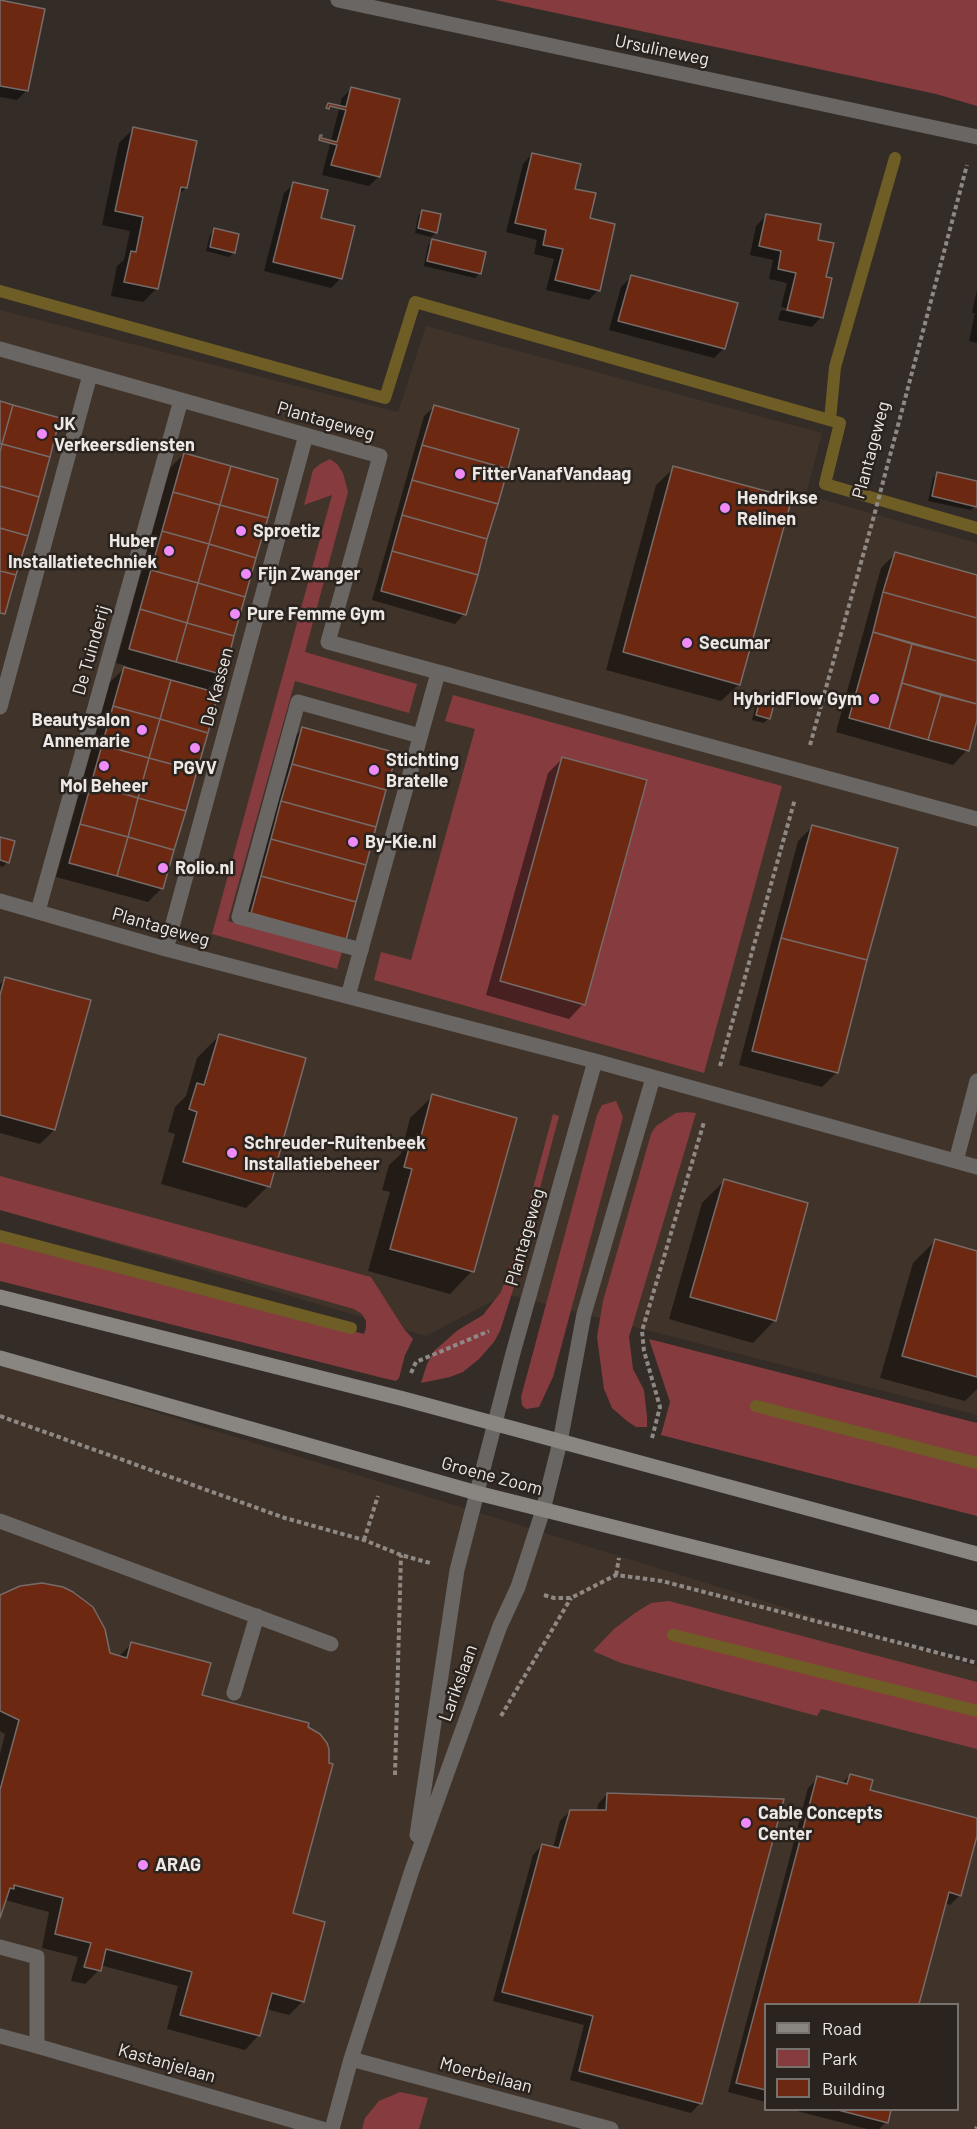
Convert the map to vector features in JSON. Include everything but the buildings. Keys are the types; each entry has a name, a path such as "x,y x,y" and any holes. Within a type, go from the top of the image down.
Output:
{"main road":[{"path":"0,1297 404,1399 977,1554"},
{"name":"Groene Zoom","path":"0,1358 477,1493 977,1618"}],"street":[{"name":"Ursulineweg","path":"338,0 976,137"},
{"name":"Plantageweg","path":"0,349 380,456 328,642 977,819"},
{"path":"0,706 90,375"},
{"name":"De Tuinderij","path":"38,911 181,400"},
{"name":"De Kassen","path":"166,949 306,435"},
{"path":"348,996 438,673"},
{"path":"361,950 239,917 248,883 298,702 420,736"},
{"name":"Plantageweg","path":"0,901 166,949 595,1061 977,1167"},
{"name":"Plantageweg","path":"477,1493 523,1316 595,1061"},
{"path":"560,1442 584,1314 653,1078"},
{"path":"956,1161 977,1081"},
{"name":"Larikslaan","path":"332,2129 351,2059 412,1870 500,1626 518,1587 543,1510 560,1442"},
{"name":"Larikslaan","path":"412,1870 458,1570 477,1493"},
{"path":"0,1521 331,1644"},
{"path":"234,1693 257,1616"},
{"path":"0,1947 37,1957 37,2046"},
{"name":"Kastanjelaan","path":"0,2036 322,2129"},
{"name":"Moerbeilaan","path":"351,2059 612,2129"}],"path":[{"name":"Plantageweg","path":"712,1093 874,516 976,137"},
{"path":"645,1465 660,1407 644,1351 642,1331 712,1093"},
{"path":"616,1575 626,1531"},
{"path":"396,1780 394,1768 400,1555"}],"shaded area":[{"path":"0,310 398,412 426,326 822,433 806,495 977,543 977,1415 506,1294 426,1336 0,1210"},
{"path":"0,1364 977,1667 977,2129 0,2129"}],"green space":[{"path":"495,0 977,0 977,106 936,94"},
{"path":"330,459 343,473 348,492 305,652 417,684 409,713 295,681 228,921 342,952 337,969 212,934 332,495 304,505 313,470"},
{"path":"453,695 782,786 704,1073 374,980 381,952 411,960 475,729 445,721"},
{"path":"616,1101 623,1117 553,1377 539,1407 526,1409 522,1405 521,1397 597,1115 602,1105"},
{"path":"676,1113 696,1113 629,1337 633,1369 644,1390 647,1417 647,1427 636,1427 612,1408 604,1389 597,1337 603,1301 651,1134 656,1126"},
{"path":"553,1114 559,1116 500,1331 494,1342 479,1359 463,1372 421,1383 434,1351 458,1330 483,1315 501,1292 517,1248"},
{"path":"0,1176 371,1277 404,1329 413,1339 405,1355 399,1378 396,1381 383,1378 0,1281 0,1237 364,1334 366,1328 366,1321 362,1314 354,1309 0,1210"},
{"path":"649,1339 977,1423 977,1516 661,1435 670,1402"},
{"path":"669,1601 977,1682 977,1749 821,1709 817,1716 621,1663 593,1651 614,1629 635,1613 651,1603"},
{"path":"400,2092 428,2098 419,2129 362,2129 365,2118 379,2101"}],"waterway":[{"path":"830,420 835,367 895,158"},
{"path":"0,291 385,398 415,302 840,423 825,484 977,528"},
{"path":"0,1236 351,1328"},
{"path":"756,1406 977,1463"},
{"path":"673,1635 977,1711"}],"place":[{"name":"JK Verkeersdiensten","path":"42,434"},
{"name":"FitterVanafVandaag","path":"460,474"},
{"name":"Hendrikse Relinen","path":"725,508"},
{"name":"Sproetiz","path":"241,531"},
{"name":"Huber Installatietechniek","path":"169,551"},
{"name":"Fijn Zwanger","path":"246,574"},
{"name":"Pure Femme Gym","path":"235,614"},
{"name":"Secumar","path":"687,643"},
{"name":"HybridFlow Gym","path":"874,699"},
{"name":"Beautysalon Annemarie","path":"142,730"},
{"name":"PGVV","path":"195,748"},
{"name":"Mol Beheer","path":"104,766"},
{"name":"Stichting Bratelle","path":"374,770"},
{"name":"By-Kie.nl","path":"353,842"},
{"name":"Rolio.nl","path":"163,868"},
{"name":"Schreuder-Ruitenbeek Installatiebeheer","path":"232,1153"},
{"name":"Cable Concepts Center","path":"746,1823"},
{"name":"ARAG","path":"143,1865"}]}
